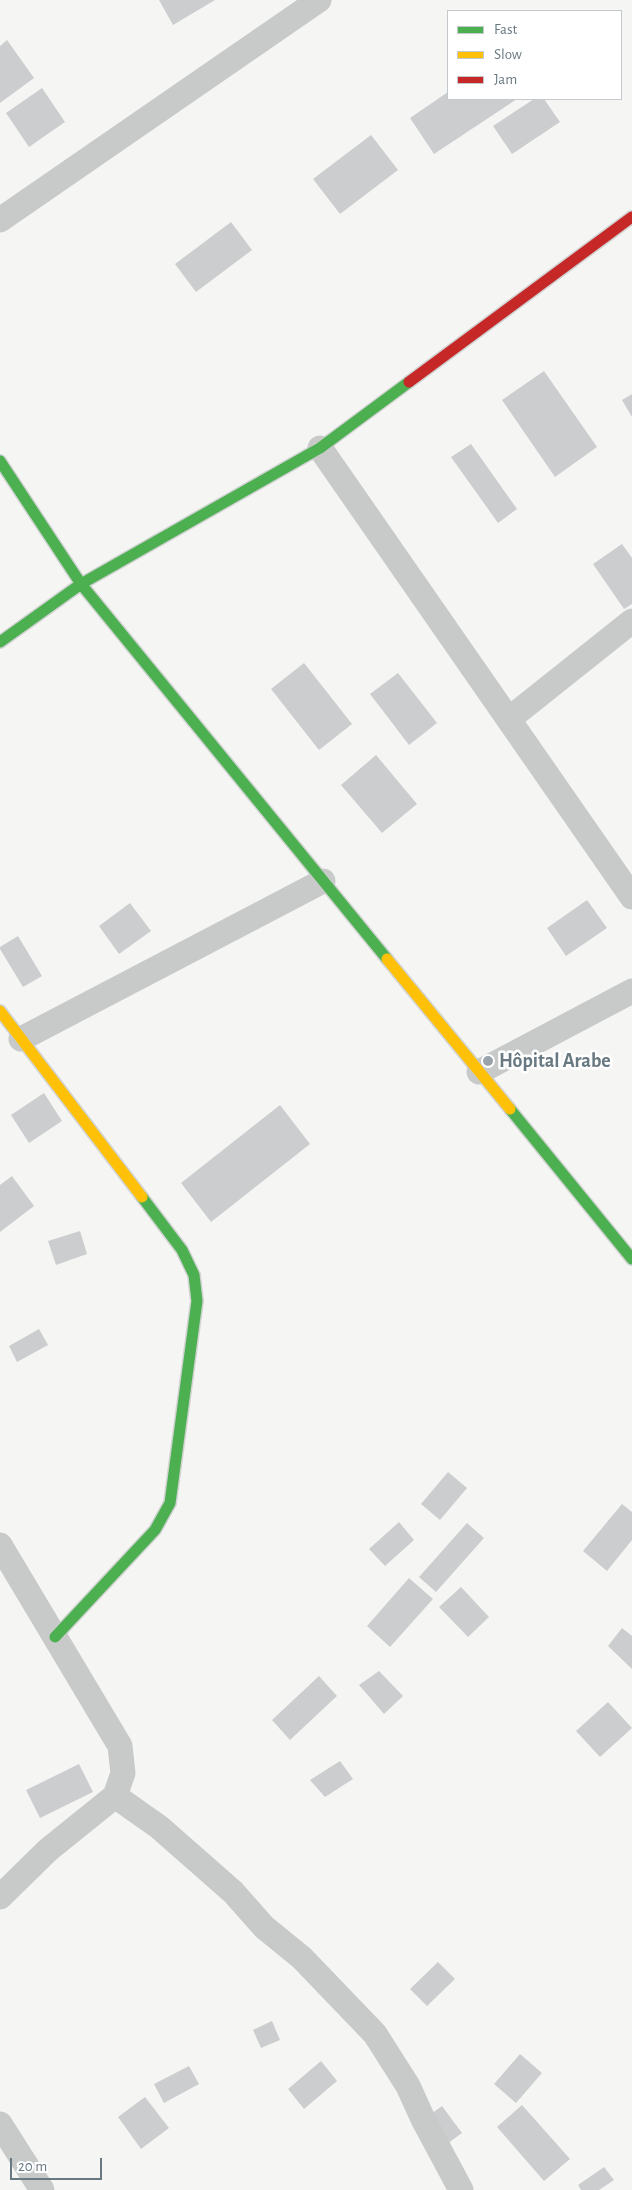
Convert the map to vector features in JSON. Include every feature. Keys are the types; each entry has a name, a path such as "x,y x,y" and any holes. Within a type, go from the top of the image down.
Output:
{"street":[{"path":"0,220 319,0"},
{"path":"0,642 81,584 320,448 632,217"},
{"path":"320,448 632,897"},
{"path":"0,461 81,584 632,1259"},
{"path":"508,719 632,621"},
{"path":"21,1039 323,881"},
{"path":"479,1072 632,991"},
{"path":"0,1011 182,1250 194,1275 197,1301 170,1503 155,1530 55,1637"},
{"path":"0,1545 120,1746 123,1773 115,1796 48,1850 0,1897"},
{"path":"115,1796 159,1827 233,1892 264,1927 302,1958 375,2034 408,2086 461,2190"},
{"path":"0,2124 42,2190"}],"building":[{"path":"159,0 215,0 173,25"},
{"path":"7,40 34,78 0,103 0,46"},
{"path":"42,88 65,122 29,147 6,113"},
{"path":"447,93 447,100 515,100 434,154 410,118"},
{"path":"532,100 545,100 560,122 512,154 493,126"},
{"path":"371,135 398,170 340,214 313,179"},
{"path":"231,222 252,250 196,292 175,264"},
{"path":"544,371 597,447 555,477 502,400"},
{"path":"632,394 632,417 622,400"},
{"path":"471,444 517,509 498,523 451,457"},
{"path":"622,544 632,558 632,604 624,609 593,564"},
{"path":"304,663 352,724 319,750 271,689"},
{"path":"398,673 437,723 409,745 370,694"},
{"path":"376,755 417,804 382,833 341,785"},
{"path":"587,900 607,928 566,956 547,928"},
{"path":"130,903 151,931 119,954 99,926"},
{"path":"18,936 42,976 23,987 0,949 0,947"},
{"path":"44,1093 62,1121 29,1143 11,1115"},
{"path":"280,1105 310,1144 211,1222 181,1183"},
{"path":"12,1176 34,1206 0,1232 0,1185"},
{"path":"80,1231 87,1254 56,1265 48,1241"},
{"path":"39,1329 48,1345 17,1362 9,1346"},
{"path":"448,1472 467,1488 440,1520 421,1504"},
{"path":"622,1504 632,1512 632,1540 607,1571 583,1551"},
{"path":"399,1522 414,1540 385,1566 369,1549"},
{"path":"467,1523 484,1538 436,1592 419,1577"},
{"path":"409,1578 433,1599 390,1647 367,1626"},
{"path":"461,1587 489,1617 468,1637 439,1607"},
{"path":"622,1628 632,1636 632,1669 608,1646"},
{"path":"379,1671 403,1696 384,1714 359,1685"},
{"path":"319,1676 337,1696 290,1740 272,1720"},
{"path":"608,1702 632,1728 600,1757 576,1731"},
{"path":"340,1761 353,1779 325,1797 310,1780"},
{"path":"79,1764 93,1792 40,1818 26,1790"},
{"path":"438,1962 455,1979 427,2006 410,1989"},
{"path":"272,2021 280,2040 261,2048 253,2030"},
{"path":"520,2054 542,2073 516,2103 494,2084"},
{"path":"321,2061 337,2081 304,2109 288,2089"},
{"path":"189,2066 199,2084 164,2103 154,2084"},
{"path":"145,2097 169,2128 141,2149 118,2117"},
{"path":"522,2105 570,2159 544,2181 497,2127"},
{"path":"442,2106 462,2133 447,2144 427,2117"},
{"path":"604,2167 614,2180 599,2190 581,2190 578,2185"}],"traffic: fast":[{"path":"0,642 81,584 320,448 409,382"},
{"path":"0,461 81,584 387,959"},
{"path":"510,1109 632,1259"},
{"path":"55,1637 155,1530 170,1503 197,1301 194,1275 182,1250 142,1197"}],"traffic: slow":[{"path":"387,959 510,1109"},
{"path":"0,1011 142,1197"}],"traffic: jam":[{"path":"409,382 632,217"}],"place":[{"name":"Hôpital Arabe","path":"488,1061"}]}
